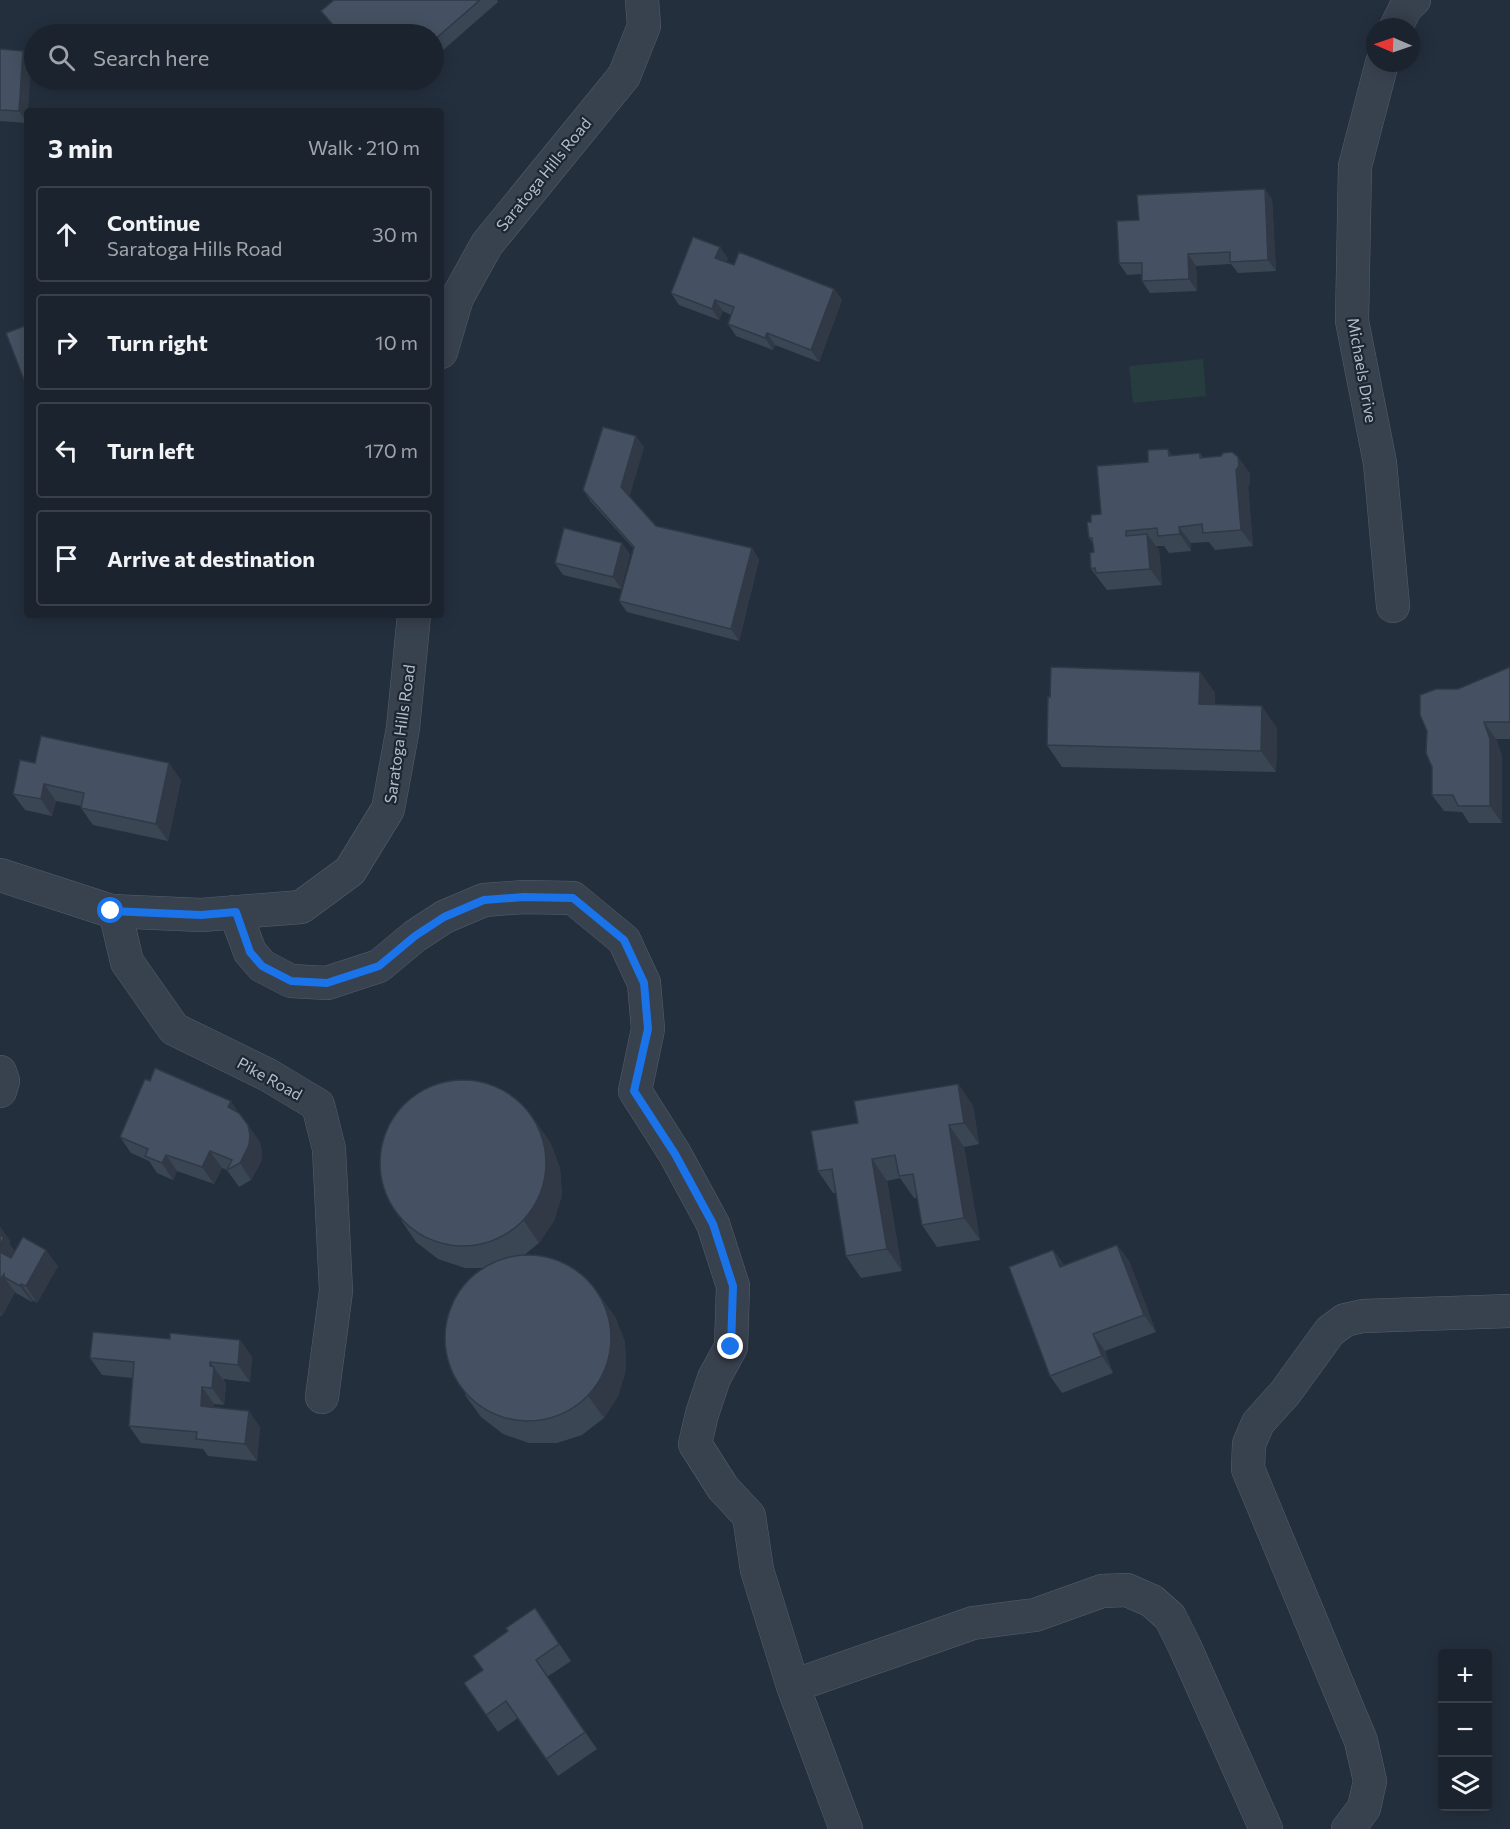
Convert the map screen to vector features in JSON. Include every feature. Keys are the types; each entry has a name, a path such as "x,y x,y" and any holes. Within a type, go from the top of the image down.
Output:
{"street":[{"name":"Saratoga Hills Road","path":"444,342 457,298 487,244 624,76 644,26 642,0"},
{"path":"1400,18 1406,7 1414,0"},
{"name":"Michaels Drive","path":"1380,72 1355,166 1352,321 1380,463 1393,606"},
{"name":"Saratoga Hills Road","path":"0,875 115,911 201,915 301,907 350,871 388,809 403,728 414,618"},
{"path":"236,912 250,952 262,966 291,981 327,983 379,966 415,936 444,917 484,900 524,897 573,898 624,940 644,983 648,1029 634,1091 675,1154 713,1224 733,1286 731,1347 714,1378 702,1413 695,1444 723,1488 749,1516 757,1570 793,1686 846,1829"},
{"name":"Pike Road","path":"115,911 127,962 174,1029 268,1075 318,1105 329,1149 336,1291 322,1397"},
{"path":"0,1071 3,1081 0,1091"},
{"path":"1348,1829 1364,1808 1370,1781 1361,1741 1255,1489 1248,1469 1249,1444 1258,1423 1285,1394 1311,1354 1330,1331 1345,1320 1363,1316 1510,1311"},
{"path":"793,1686 973,1623 1035,1615 1102,1591 1127,1590 1152,1602 1170,1617 1266,1829"}],"green space":[{"path":"1203,359 1206,396 1133,403 1129,366"}],"building":[{"path":"334,0 480,0 444,31 444,24 332,24 321,11"},
{"path":"0,49 23,51 19,111 0,110"},
{"path":"1265,189 1268,260 1230,262 1230,252 1188,254 1189,279 1142,281 1142,263 1119,263 1117,221 1139,220 1137,195"},
{"path":"693,237 720,247 715,258 734,265 739,252 834,289 811,350 767,333 765,338 728,324 734,307 715,300 712,309 671,293"},
{"path":"24,326 24,380 6,333"},
{"path":"603,427 636,436 621,487 656,526 752,548 731,629 619,601 634,547 583,490"},
{"path":"1168,449 1169,456 1200,453 1200,458 1221,456 1223,453 1232,452 1238,457 1239,466 1236,470 1241,530 1203,533 1202,524 1179,527 1180,534 1158,536 1157,528 1126,531 1126,536 1147,534 1150,569 1096,573 1095,568 1091,569 1090,553 1094,552 1087,522 1091,522 1091,515 1101,514 1097,466 1148,462 1148,450"},
{"path":"564,528 622,543 613,577 555,563"},
{"path":"1051,667 1200,672 1199,704 1262,706 1261,751 1047,745"},
{"path":"1510,667 1510,722 1484,722 1490,739 1490,806 1458,806 1453,795 1432,795 1432,767 1426,753 1427,731 1420,715 1420,695 1436,689 1458,689"},
{"path":"41,736 169,763 156,824 81,808 84,793 44,784 41,799 13,794 20,760 35,763"},
{"path":"155,1068 231,1101 228,1107 239,1113 248,1125 250,1135 249,1145 240,1163 227,1170 232,1160 210,1151 202,1167 166,1155 162,1163 145,1156 148,1149 120,1137 145,1079 150,1081"},
{"path":"463,1080 495,1086 522,1104 540,1131 546,1163 540,1195 522,1222 495,1240 463,1246 431,1240 404,1222 386,1195 380,1163 386,1131 404,1104 431,1086"},
{"path":"958,1084 964,1123 949,1125 964,1218 922,1225 913,1174 899,1176 895,1155 872,1159 887,1249 846,1256 832,1169 818,1171 811,1131 858,1123 854,1101"},
{"path":"23,1237 46,1250 26,1286 21,1284 20,1286 4,1277 4,1274 0,1280 0,1252 11,1258"},
{"path":"1117,1245 1144,1315 1093,1334 1102,1356 1050,1376 1009,1267 1053,1250 1060,1267"},
{"path":"528,1255 560,1261 587,1279 605,1306 611,1338 605,1370 587,1397 560,1415 528,1421 496,1415 469,1397 451,1370 445,1338 451,1306 469,1279 496,1261"},
{"path":"93,1332 170,1339 170,1333 240,1340 238,1365 210,1362 210,1366 214,1367 212,1388 202,1387 201,1406 249,1411 245,1444 196,1439 197,1432 129,1426 134,1362 90,1358"},
{"path":"535,1608 559,1644 536,1660 585,1732 546,1759 506,1701 486,1715 464,1683 483,1670 473,1656 508,1631 506,1628"}],"route":[{"path":"111,911 201,915 236,912 250,952 262,966 291,981 327,983 379,966 415,936 444,917 484,900 524,897 573,898 624,940 644,983 648,1029 634,1091 675,1154 713,1224 733,1286 731,1347"}]}
